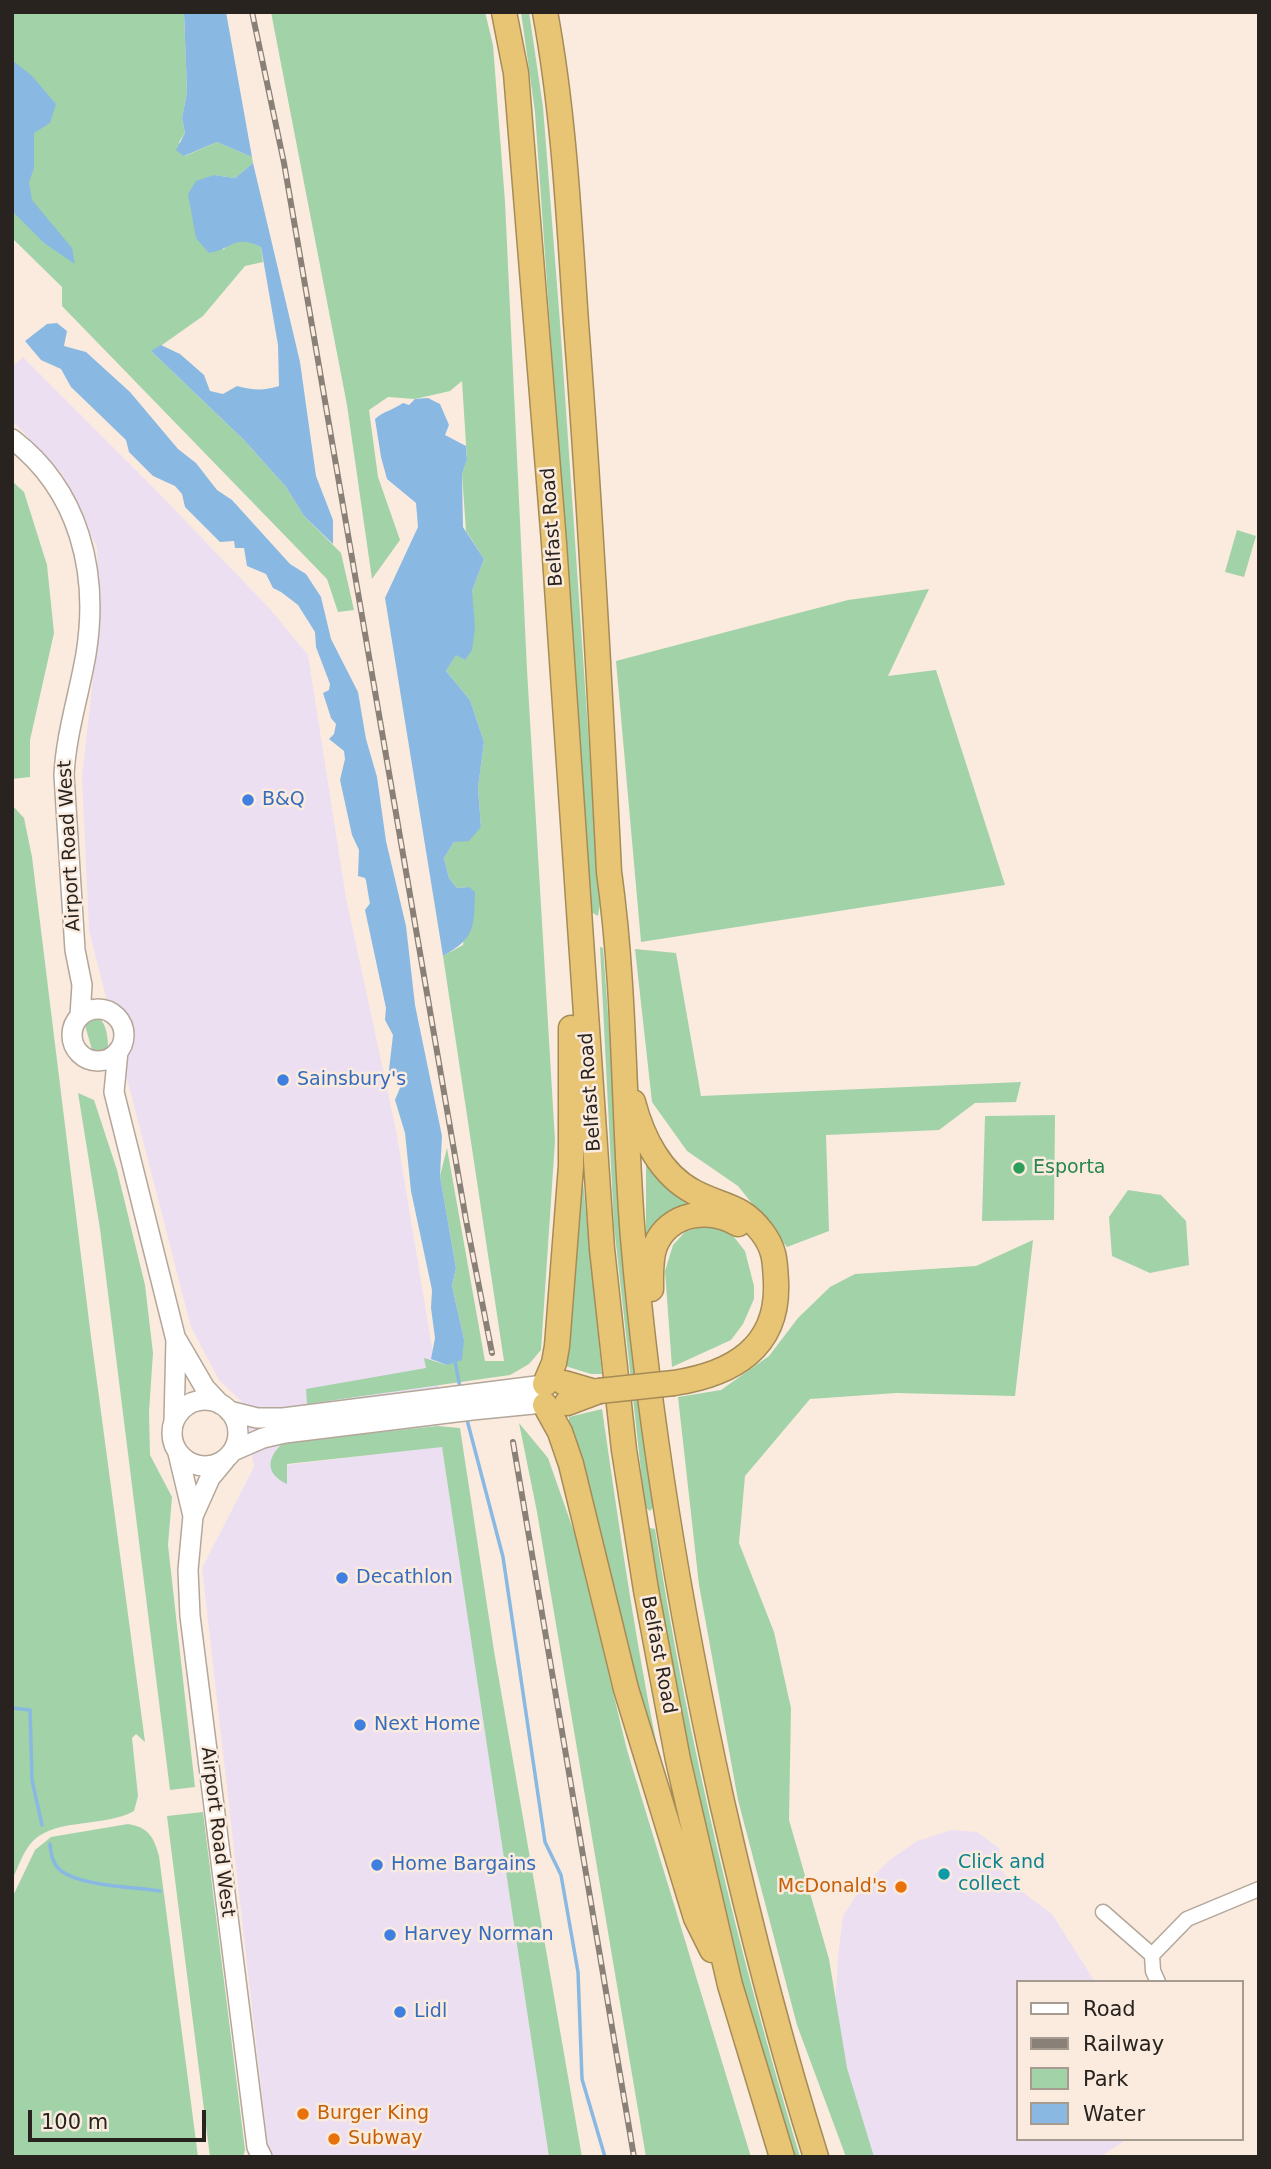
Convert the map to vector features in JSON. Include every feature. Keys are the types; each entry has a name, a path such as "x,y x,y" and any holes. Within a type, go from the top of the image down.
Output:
{"highway":[{"name":"Belfast Road","path":"504,12 516,73 554,543 602,1248 626,1464 646,1590 678,1760 730,1985 782,2157"},
{"name":"Belfast Road","path":"545,12 561,124 586,446 609,872 616,932 633,1237 644,1345 665,1510 706,1730 753,1940 816,2157"},
{"path":"581,933 571,993 571,1166 551,1394 571,1464 626,1689 681,1873 696,1918 730,1985"},
{"path":"551,1394 702,1379 744,1358 769,1329 774,1314 774,1251 761,1231 740,1210 696,1194 678,1183 662,1167 641,1125 623,1066"},
{"path":"644,1345 652,1258 659,1239 673,1222 700,1214 726,1217 741,1226 776,1274"}],"street":[{"name":"Airport Road West","path":"12,439 33,458 60,491 76,522 85,557 90,620 86,655 65,755 64,775 75,950 82,985 80,1016"},
{"path":"82,985 105,1010 116,1017 123,1029 114,1092 176,1339 172,1433 173,1443 186,1461 196,1465 217,1464 263,1438 462,1403 505,1406 531,1415 556,1437 571,1464"},
{"path":"105,1010 88,1011 80,1016 72,1031 72,1040 114,1092"},
{"path":"89,1059 105,1060 118,1051"},
{"path":"176,1339 205,1388 235,1420 237,1431 229,1455"},
{"path":"174,1422 179,1412 198,1401 209,1401 257,1418 283,1418 551,1394"},
{"path":"505,1406 551,1394"},
{"name":"Airport Road West","path":"178,1453 193,1516 188,1570 190,1616 257,2153"},
{"name":"Airport Road West","path":"193,1516 210,1478 229,1455"},
{"path":"1152,1955 1187,1919 1259,1889"},
{"path":"1103,1912 1152,1955 1153,1971 1157,1980"}],"shaded area":[{"path":"23,357 271,610 308,655 346,898 396,1130 438,1384 438,1426 284,1442 286,1484 287,1465 442,1446 549,2157 269,2157 202,1568 254,1467 244,1404 219,1380 191,1327 89,931 82,776 99,626 97,547 63,475 12,420 12,367"},
{"path":"952,1830 977,1832 999,1848 1002,1871 1016,1887 1052,1914 1094,1980 1016,1980 1016,2141 1124,2141 1100,2157 872,2157 834,2027 843,1916 861,1888 891,1859 917,1841"}],"green space":[{"path":"12,12 184,12 187,92 182,118 185,133 179,142 185,156 217,142 252,157 253,163 235,178 214,175 223,250 237,241 250,242 261,247 263,262 245,266 203,316 152,352 244,440 286,487 304,516 341,553 354,610 338,612 327,579 62,306 62,287 12,238"},
{"path":"271,12 485,12 493,45 505,202 527,670 555,1141 541,1350 529,1364 510,1375 307,1404 306,1389 426,1368 424,1358 447,1365 464,1339 452,1286 456,1268 440,1176 447,1148 485,1361 504,1361 443,956 463,945 469,887 457,888 449,878 444,858 454,842 481,827 478,788 484,742 470,700 446,671 456,654 465,660 472,591 484,559 466,531 462,474 467,460 462,381 450,391 415,399 388,397 369,410 378,477 400,540 372,579 347,405"},
{"path":"521,12 529,12 543,107 600,904 598,916 591,912 535,112"},
{"path":"12,481 24,492 47,565 54,633 30,740 30,777 12,779"},
{"path":"1237,530 1256,536 1244,577 1225,572"},
{"path":"929,589 888,676 936,670 1005,885 641,942 616,661 848,600"},
{"path":"12,805 24,818 32,857 91,1337 145,1742 136,1734 132,1738 138,1796 134,1811 123,1816 68,1826 43,1834 26,1850 12,1880"},
{"path":"600,947 603,948 631,1318 653,1507 650,1511 645,1507 614,1226"},
{"path":"635,949 676,953 701,1096 1021,1082 1016,1102 975,1103 939,1130 826,1135 829,1231 787,1247 738,1186 687,1151 652,1102"},
{"path":"95,1019 103,1023 108,1041 108,1048 98,1053 92,1050 85,1025"},
{"path":"78,1093 94,1100 117,1170 145,1285 153,1353 149,1412 150,1455 172,1497 168,1545 195,1787 170,1790 100,1229"},
{"name":"Esporta","path":"1055,1115 1054,1220 982,1221 985,1116"},
{"path":"578,1131 602,1374 591,1374 562,1365"},
{"path":"646,1162 719,1206 646,1247"},
{"path":"1128,1190 1161,1195 1186,1221 1189,1265 1150,1273 1112,1256 1109,1217"},
{"path":"709,1224 730,1232 745,1251 754,1286 754,1299 743,1324 731,1340 672,1367 665,1271 673,1245 685,1232"},
{"path":"1033,1240 1015,1396 896,1393 810,1399 745,1476 739,1543 774,1632 791,1708 789,1820 829,1959 847,2068 874,2157 846,2157 797,2025 738,1800 699,1585 678,1397 721,1390 769,1356 798,1318 830,1287 855,1274 976,1266"},
{"path":"602,1409 639,1652 668,1797 569,1425 569,1417"},
{"path":"519,1423 548,1458 574,1532 627,1750 751,2157 646,2157 537,1512"},
{"path":"438,1426 460,1428 494,1651 582,2157 549,2157 442,1447 287,1464 287,1484 271,1470 271,1459 284,1442"},
{"path":"650,1528 655,1529 683,1688 717,1846 756,2002 800,2157 792,2157 744,2000 685,1749 654,1580"},
{"path":"203,1812 245,2150 243,2157 210,2157 167,1816"},
{"path":"128,1824 149,1834 159,1856 198,2157 12,2157 12,1898 35,1850 51,1837"}],"water":[{"path":"184,12 226,12 252,157 217,142 184,156 176,150 185,133 182,118 187,92"},
{"path":"12,60 31,75 56,104 50,123 34,133 34,168 29,182 32,200 72,248 75,264 44,243 12,211"},
{"path":"253,163 300,362 316,476 333,520 333,544 304,516 286,487 244,440 151,351 161,345 180,354 204,375 210,391 223,394 237,386 268,389 279,386 278,345 261,247 239,242 209,253 196,238 188,194 196,181 214,175 235,178"},
{"path":"57,323 67,331 64,346 86,352 130,392 178,449 196,463 217,490 232,500 290,564 306,574 321,597 331,639 358,692 366,739 377,777 386,841 406,926 415,1005 442,1136 440,1176 456,1268 452,1286 464,1339 462,1360 447,1365 431,1359 435,1338 431,1308 432,1290 411,1191 405,1133 395,1100 402,1083 389,1070 393,1035 385,1020 386,1008 365,910 371,902 370,890 365,878 358,876 359,850 352,835 340,780 344,751 329,739 334,734 336,724 331,718 323,693 329,690 330,684 316,647 315,632 298,605 273,588 266,574 247,566 244,548 235,548 234,541 220,542 185,507 182,494 175,486 153,476 129,452 126,440 71,387 61,369 41,360 25,341 47,324"},
{"path":"428,398 440,404 449,425 445,435 466,446 467,460 462,474 463,527 484,559 472,591 475,627 472,650 465,660 456,655 446,671 470,700 484,742 478,788 481,827 469,841 454,842 444,858 449,878 457,888 469,887 475,892 474,915 467,937 454,950 443,956 385,598 418,527 416,503 387,479 375,419 403,403 409,405 415,399"}],"waterway":[{"path":"368,882 372,906"},
{"path":"455,1361 460,1388"},
{"path":"466,1416 503,1557 545,1842 561,1875 578,1972 582,2079 605,2157"},
{"path":"12,1708 30,1710 32,1780 42,1825"},
{"path":"50,1844 55,1864 67,1875 107,1885 160,1891"}],"railway":[{"path":"252,12 284,163 466,1220 492,1353"},
{"path":"513,1442 634,2157"}],"place":[{"name":"B&Q","path":"248,800"},
{"name":"Sainsbury's","path":"283,1080"},
{"name":"Esporta","path":"1019,1168"},
{"name":"Decathlon","path":"342,1578"},
{"name":"Next Home","path":"360,1725"},
{"name":"Home Bargains","path":"377,1865"},
{"name":"Click and collect","path":"944,1874"},
{"name":"McDonald's","path":"901,1887"},
{"name":"Harvey Norman","path":"390,1935"},
{"name":"Lidl","path":"400,2012"},
{"name":"Burger King","path":"303,2114"},
{"name":"Subway","path":"334,2139"}]}
